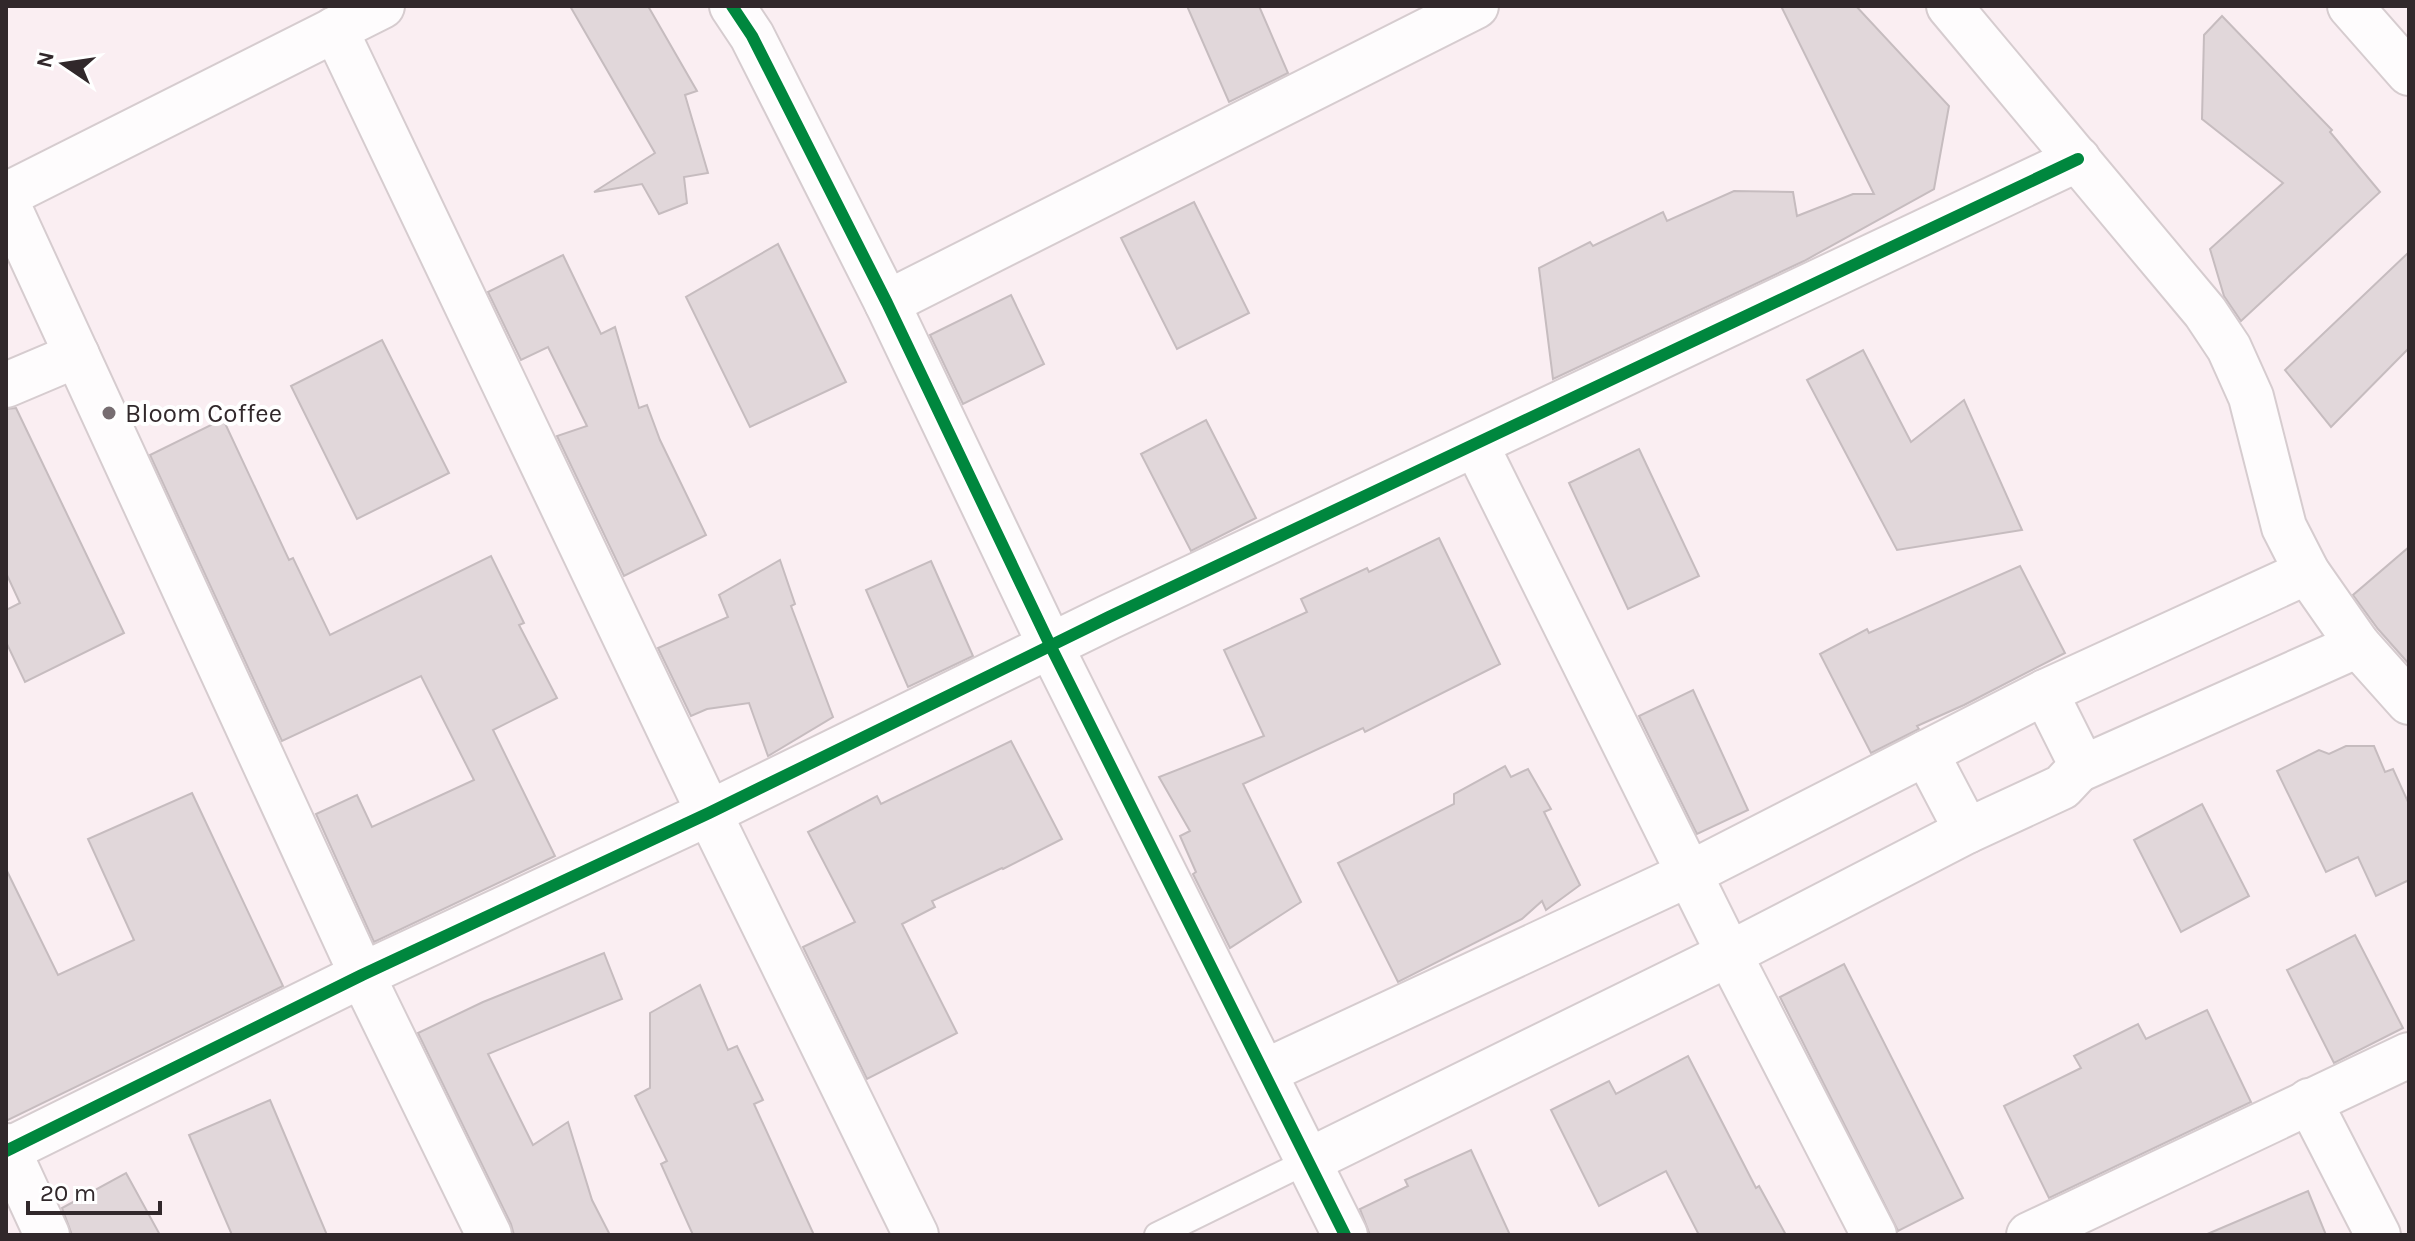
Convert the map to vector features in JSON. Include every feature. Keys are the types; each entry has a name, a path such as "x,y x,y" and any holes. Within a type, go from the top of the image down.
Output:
{"street":[{"path":"6,195 382,6"},
{"path":"732,6 752,36 887,303 1051,647 1345,1235"},
{"path":"887,303 1476,6"},
{"path":"1949,6 2205,312 2229,348 2251,397 2284,527 2307,572 2358,645 2409,702"},
{"path":"2350,6 2409,73"},
{"path":"335,29 709,813 916,1235"},
{"path":"47,1235 7,1149 362,975 709,813 2078,159"},
{"path":"6,201 362,975 489,1235"},
{"path":"6,385 77,355"},
{"path":"1476,445 1729,954 1874,1235"},
{"path":"1264,1072 1689,874 2045,692 2307,572"},
{"path":"1308,1161 1729,954 1967,831 2062,787 2078,770 2358,645"},
{"path":"2045,692 2077,756 2078,770"},
{"path":"1926,753 1967,831"},
{"path":"2029,1235 2409,1055"},
{"path":"2309,1101 2378,1235"}],"lane":[{"path":"1157,1235 1308,1161"}],"building":[{"path":"570,6 648,6 697,91 685,95 708,173 684,177 687,203 659,214 642,184 594,192 655,153"},
{"path":"1187,6 1259,6 1288,73 1229,102"},
{"path":"1781,6 1856,6 1949,106 1934,189 1804,261 1553,379 1539,268 1590,242 1593,246 1663,212 1667,221 1734,191 1793,192 1797,216 1853,194 1874,194"},
{"path":"2222,16 2332,130 2330,132 2380,192 2241,321 2224,296 2210,249 2283,183 2202,119 2204,35"},
{"path":"1194,202 1249,313 1177,349 1121,238"},
{"path":"778,244 846,382 750,427 686,297"},
{"path":"2409,252 2409,348 2331,427 2285,370"},
{"path":"563,255 601,334 615,327 639,408 647,405 660,440 706,535 624,576 557,436 587,426 548,347 521,360 488,292"},
{"path":"1011,295 1044,364 963,404 930,335"},
{"path":"382,340 449,473 357,519 291,386"},
{"path":"1863,350 1911,442 1964,400 2022,530 1897,550 1807,380"},
{"path":"16,408 124,633 25,682 6,642 6,610 20,603 6,573 6,409"},
{"path":"223,419 289,560 293,558 330,635 491,556 524,623 519,625 557,698 493,730 555,856 374,942 316,814 357,795 372,827 474,780 421,676 282,741 150,455"},
{"path":"1206,420 1256,518 1191,551 1141,454"},
{"path":"1639,449 1699,576 1628,609 1569,483"},
{"path":"1439,538 1500,664 1365,732 1363,728 1243,784 1301,902 1230,948 1193,874 1196,872 1180,836 1190,831 1159,777 1264,736 1224,650 1307,612 1301,599 1367,568 1369,572"},
{"path":"2409,547 2409,664 2353,595"},
{"path":"780,560 795,604 791,606 833,717 768,756 749,703 707,709 691,716 658,648 728,617 719,595"},
{"path":"931,561 973,656 908,687 866,590"},
{"path":"2020,566 2065,653 1917,726 1919,729 1871,753 1820,654 1867,629 1869,633"},
{"path":"1693,690 1748,810 1697,834 1639,716"},
{"path":"1011,741 1062,839 932,901 935,907 902,924 957,1033 867,1079 803,947 855,922 808,832 877,796 881,804"},
{"path":"2346,746 2374,746 2385,772 2393,769 2409,804 2409,880 2376,896 2358,857 2326,872 2277,771 2319,750 2329,754"},
{"path":"1505,766 1511,777 1528,769 1551,809 1544,812 1580,885 1546,910 1542,901 1522,919 1398,982 1338,863 1454,804 1454,794"},
{"path":"192,793 283,986 6,1121 6,869 58,975 134,940 88,839"},
{"path":"2202,804 2249,896 2181,932 2134,840"},
{"path":"2355,935 2403,1028 2334,1063 2287,970"},
{"path":"604,953 622,999 488,1054 533,1145 568,1122 592,1200 610,1235 514,1235 418,1033 483,1002"},
{"path":"1844,964 1963,1198 1898,1231 1780,997"},
{"path":"700,985 728,1050 737,1046 763,1100 754,1104 814,1235 693,1235 661,1164 667,1161 635,1096 650,1088 650,1013"},
{"path":"2207,1010 2251,1102 2049,1198 2004,1106 2081,1068 2074,1056 2138,1024 2146,1039"},
{"path":"1688,1056 1756,1188 1759,1186 1786,1235 1699,1235 1666,1171 1599,1206 1551,1110 1609,1081 1616,1094"},
{"path":"270,1100 327,1235 232,1235 189,1135"},
{"path":"1471,1150 1510,1235 1370,1235 1360,1209 1408,1186 1405,1180"},
{"path":"126,1173 160,1235 72,1235 62,1208"},
{"path":"2308,1191 2326,1235 2205,1235"}],"cycle path":[{"path":"732,6 752,36 887,303 1051,647 1345,1235"},
{"path":"6,1151 362,975 709,813 1109,617 2078,159"}],"place":[{"name":"Bloom Coffee","path":"109,413"}]}
